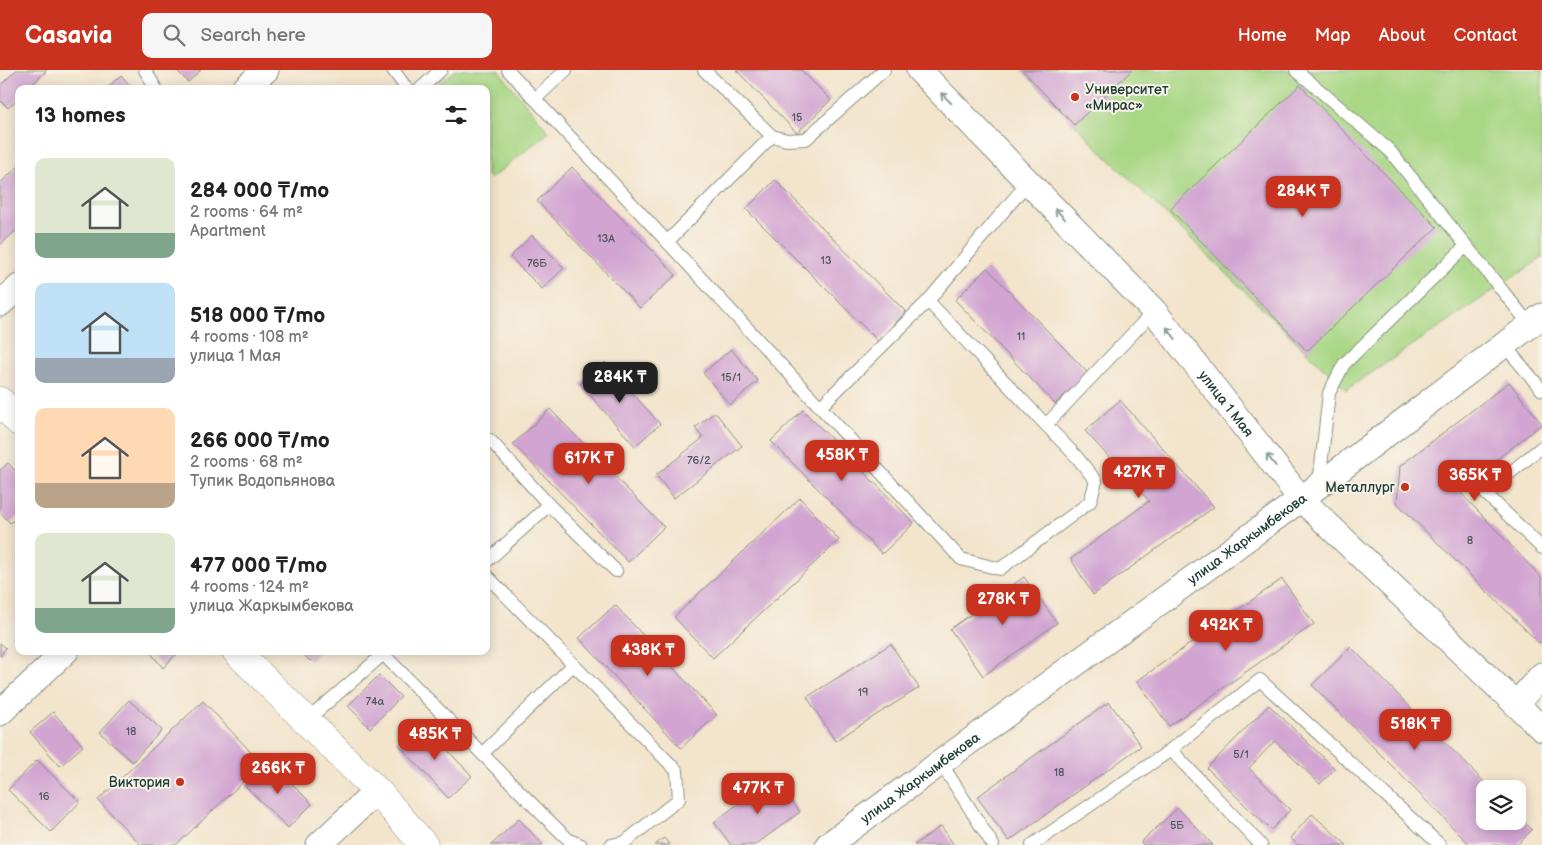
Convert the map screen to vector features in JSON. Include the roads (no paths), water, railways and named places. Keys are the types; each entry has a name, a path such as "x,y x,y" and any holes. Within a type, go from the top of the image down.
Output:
{"main road":[{"path":"0,401 15,418"},
{"path":"240,655 378,791 424,845"}],"street":[{"path":"249,85 266,70"},
{"name":"улица 1 Мая","path":"919,70 1029,181 1154,312 1310,492 1542,729"},
{"path":"0,304 15,291"},
{"name":"улица Жаркымбекова","path":"828,845 1310,492 1536,321"},
{"path":"0,712 62,655"},
{"path":"1516,704 1542,675"},
{"path":"319,845 378,791"}],"lane":[{"path":"145,70 154,85"},
{"path":"393,70 404,85"},
{"path":"424,85 440,70"},
{"path":"508,70 961,559 1000,569 1090,502 1096,481 1076,456 928,301"},
{"path":"535,99 566,70"},
{"path":"704,70 772,136 787,140 806,139 884,70"},
{"path":"1296,70 1390,150 1466,246 1536,321"},
{"path":"667,242 772,136"},
{"path":"820,407 928,301 1029,181"},
{"path":"1310,492 1329,393 1344,364 1466,246"},
{"path":"1046,425 1154,312"},
{"path":"1504,345 1542,390"},
{"path":"490,440 549,505 616,571"},
{"path":"1542,447 1485,493 1542,548"},
{"path":"490,558 549,505"},
{"path":"490,580 677,771 679,799 625,842 611,845"},
{"path":"306,721 380,655"},
{"path":"386,655 563,835 581,845"},
{"path":"482,754 573,665"},
{"path":"1032,845 1171,750 1260,680 1440,845"},
{"path":"1171,750 1262,845"},
{"path":"941,763 993,845"}],"place":[{"name":"Университет «Мирас»","path":"1075,97"},
{"name":"Металлург","path":"1405,487"},
{"name":"Виктория","path":"180,782"}]}
